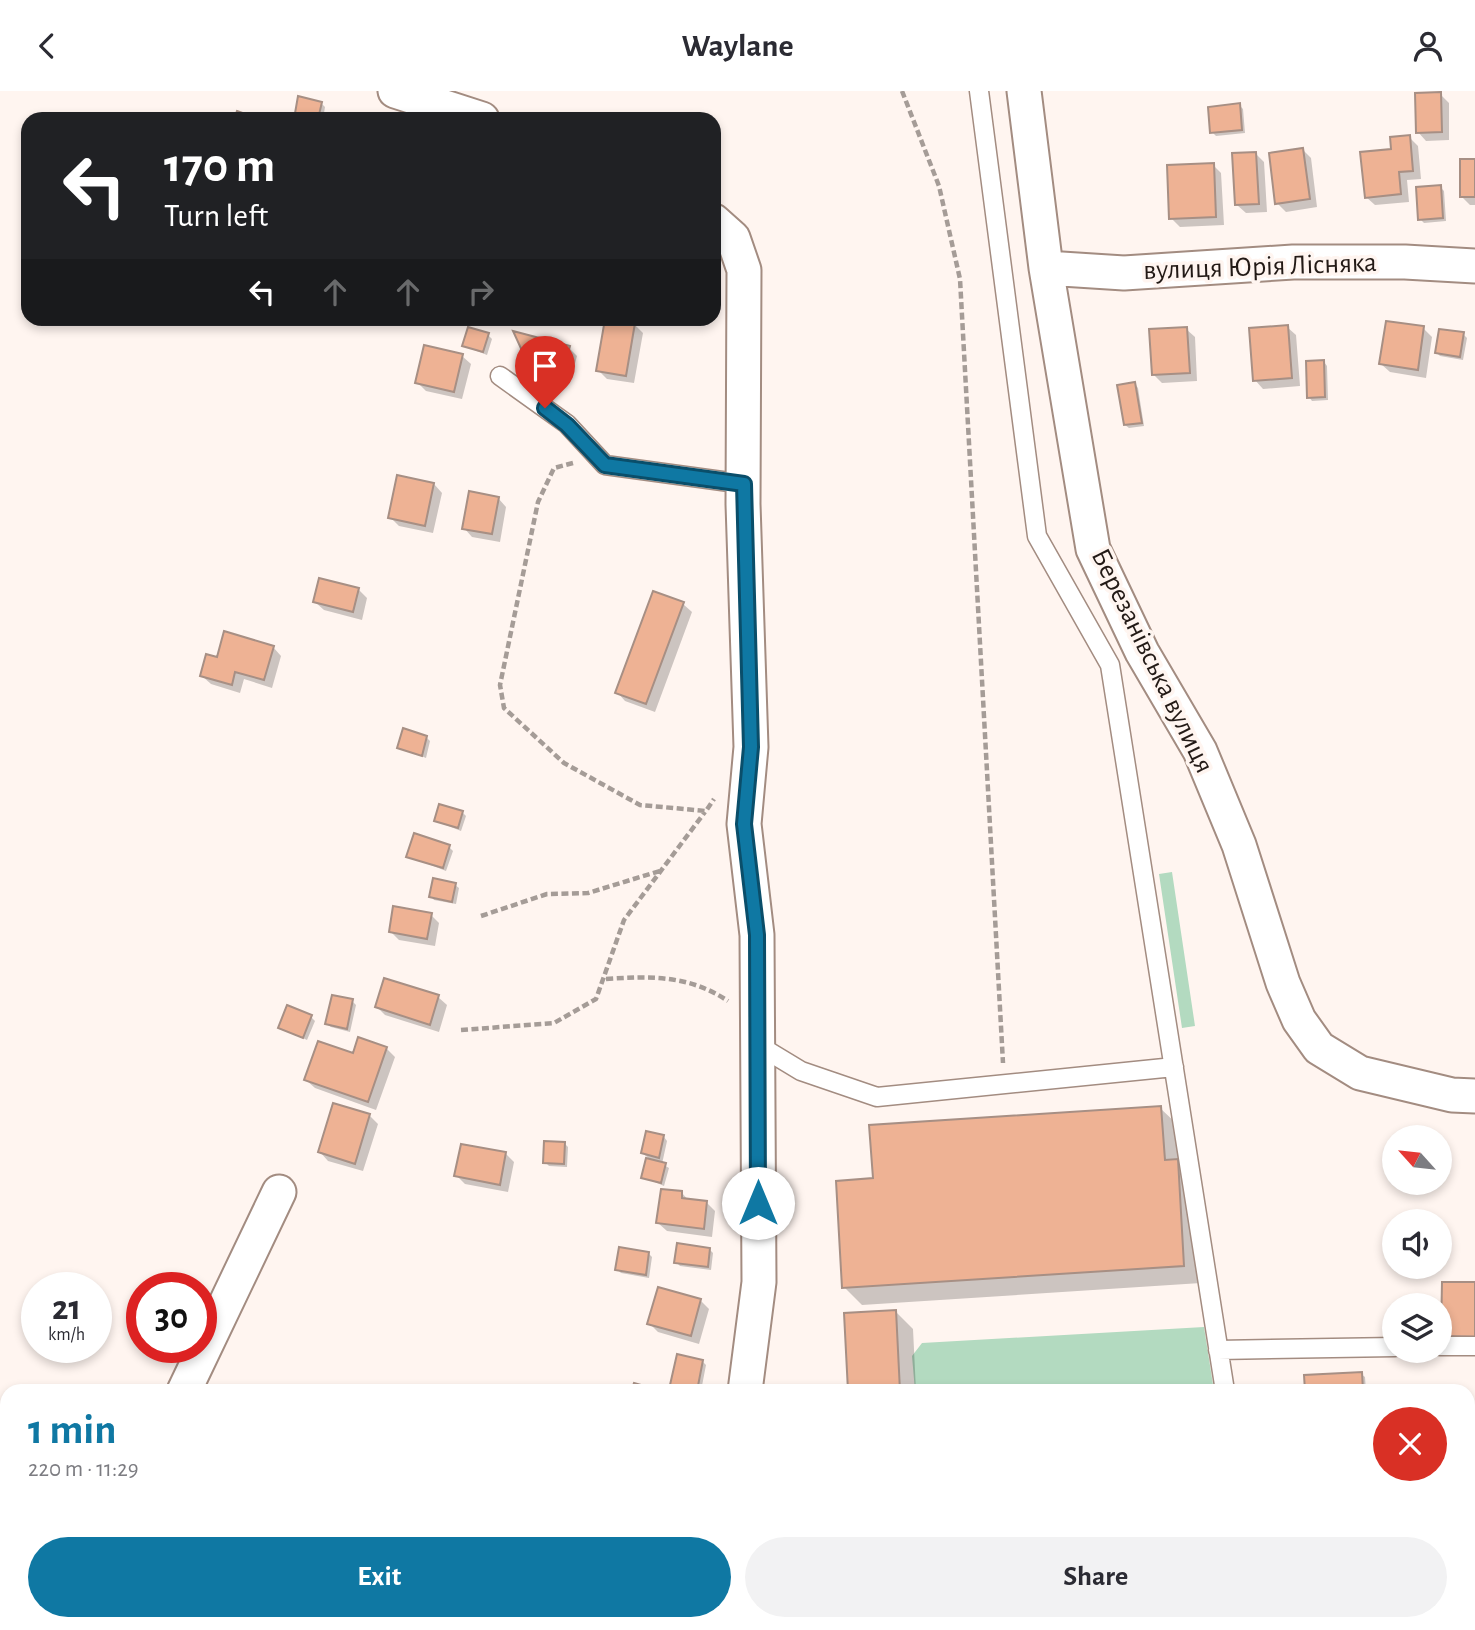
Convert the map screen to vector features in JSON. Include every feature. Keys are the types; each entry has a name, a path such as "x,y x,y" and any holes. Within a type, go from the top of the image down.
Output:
{"street":[{"path":"395,91 460,112"},
{"name":"Березанівська вулиця","path":"1024,91 1046,268 1093,549 1142,652 1200,751 1239,845 1283,983 1298,1020 1319,1048 1360,1073 1440,1093 1475,1096"},
{"path":"721,227 733,238 744,270 744,484 751,747 744,824 757,935 759,1282 746,1384"},
{"name":"вулиця Юрія Лісняка","path":"1046,268 1124,273 1293,262 1405,262 1475,266"},
{"path":"187,1384 279,1192"}],"lane":[{"path":"979,91 1037,536 1110,665 1224,1384"},
{"path":"500,376 567,425 605,465 744,484"},
{"path":"758,1035 801,1071 877,1097 1174,1067"},
{"path":"1452,1346 1475,1346"},
{"path":"1218,1350 1382,1347"}],"path":[{"path":"902,91 939,186 960,279 1004,1084"},
{"path":"605,465 578,461 554,468 538,502 500,685 504,708 564,763 598,783 640,804 706,811"},
{"path":"461,1030 554,1023 596,999 606,979 624,920 664,870 721,790"},
{"path":"481,916 547,894 588,893 664,870"},
{"path":"606,979 659,975 707,987 733,1004 758,1035"}],"green space":[{"path":"1172,872 1195,1026 1182,1028 1159,874"},
{"path":"1204,1327 1213,1384 914,1384 912,1356 922,1343"}],"building":[{"path":"1441,92 1442,132 1416,133 1415,93"},
{"path":"298,96 322,102 320,112 295,112"},
{"path":"1240,103 1242,130 1210,133 1208,107"},
{"path":"1410,135 1413,171 1399,172 1401,194 1365,198 1360,152 1391,149 1390,137"},
{"path":"1303,148 1310,199 1275,204 1269,153"},
{"path":"1256,152 1259,204 1235,205 1232,153"},
{"path":"1460,159 1475,159 1475,197 1460,197"},
{"path":"1214,163 1216,217 1169,219 1167,165"},
{"path":"1441,185 1443,218 1418,220 1416,187"},
{"path":"1386,321 1424,326 1418,370 1379,364"},
{"path":"1288,325 1292,378 1253,381 1249,328"},
{"path":"604,326 634,326 626,376 596,371"},
{"path":"468,327 489,333 483,352 462,346"},
{"path":"1187,327 1190,373 1152,375 1149,329"},
{"path":"1439,329 1464,332 1460,357 1435,353"},
{"path":"513,331 570,346 562,375 529,366"},
{"path":"424,345 463,354 454,392 415,383"},
{"path":"1324,360 1325,397 1307,398 1306,361"},
{"path":"1135,382 1142,423 1124,425 1117,385"},
{"path":"397,475 434,483 425,526 388,518"},
{"path":"469,491 499,497 492,534 462,529"},
{"path":"319,578 359,588 353,612 313,602"},
{"path":"653,591 684,602 646,704 615,693"},
{"path":"224,631 274,646 264,680 235,672 232,685 200,676 206,654 217,657"},
{"path":"403,728 427,736 422,756 397,748"},
{"path":"439,804 463,811 458,828 434,821"},
{"path":"414,833 450,845 443,868 406,857"},
{"path":"433,878 456,883 452,902 429,897"},
{"path":"393,906 432,913 427,939 389,932"},
{"path":"384,978 439,995 430,1025 375,1007"},
{"path":"332,995 353,999 347,1029 325,1024"},
{"path":"287,1005 312,1015 303,1038 278,1028"},
{"path":"358,1037 387,1047 368,1102 304,1080 318,1041 353,1053"},
{"path":"333,1103 370,1114 355,1164 318,1152"},
{"path":"1161,1106 1165,1160 1178,1159 1184,1266 842,1288 836,1181 873,1178 869,1125"},
{"path":"646,1131 664,1135 659,1158 641,1153"},
{"path":"544,1141 565,1142 564,1164 543,1163"},
{"path":"461,1144 506,1152 500,1185 454,1176"},
{"path":"646,1158 666,1163 661,1183 641,1178"},
{"path":"661,1189 682,1191 682,1198 707,1201 704,1229 656,1223"},
{"path":"677,1243 710,1248 708,1267 674,1263"},
{"path":"619,1247 649,1252 646,1275 615,1270"},
{"path":"1442,1282 1475,1282 1475,1337 1452,1336 1452,1293 1442,1293"},
{"path":"658,1287 701,1299 691,1336 647,1324"},
{"path":"896,1310 900,1384 848,1384 844,1313"},
{"path":"677,1354 703,1360 698,1384 670,1384"},
{"path":"1362,1372 1363,1384 1305,1384 1304,1375"}],"route":[{"path":"545,408 567,425 605,465 640,472 744,484 751,747 744,824 757,935 758,1203"}]}
